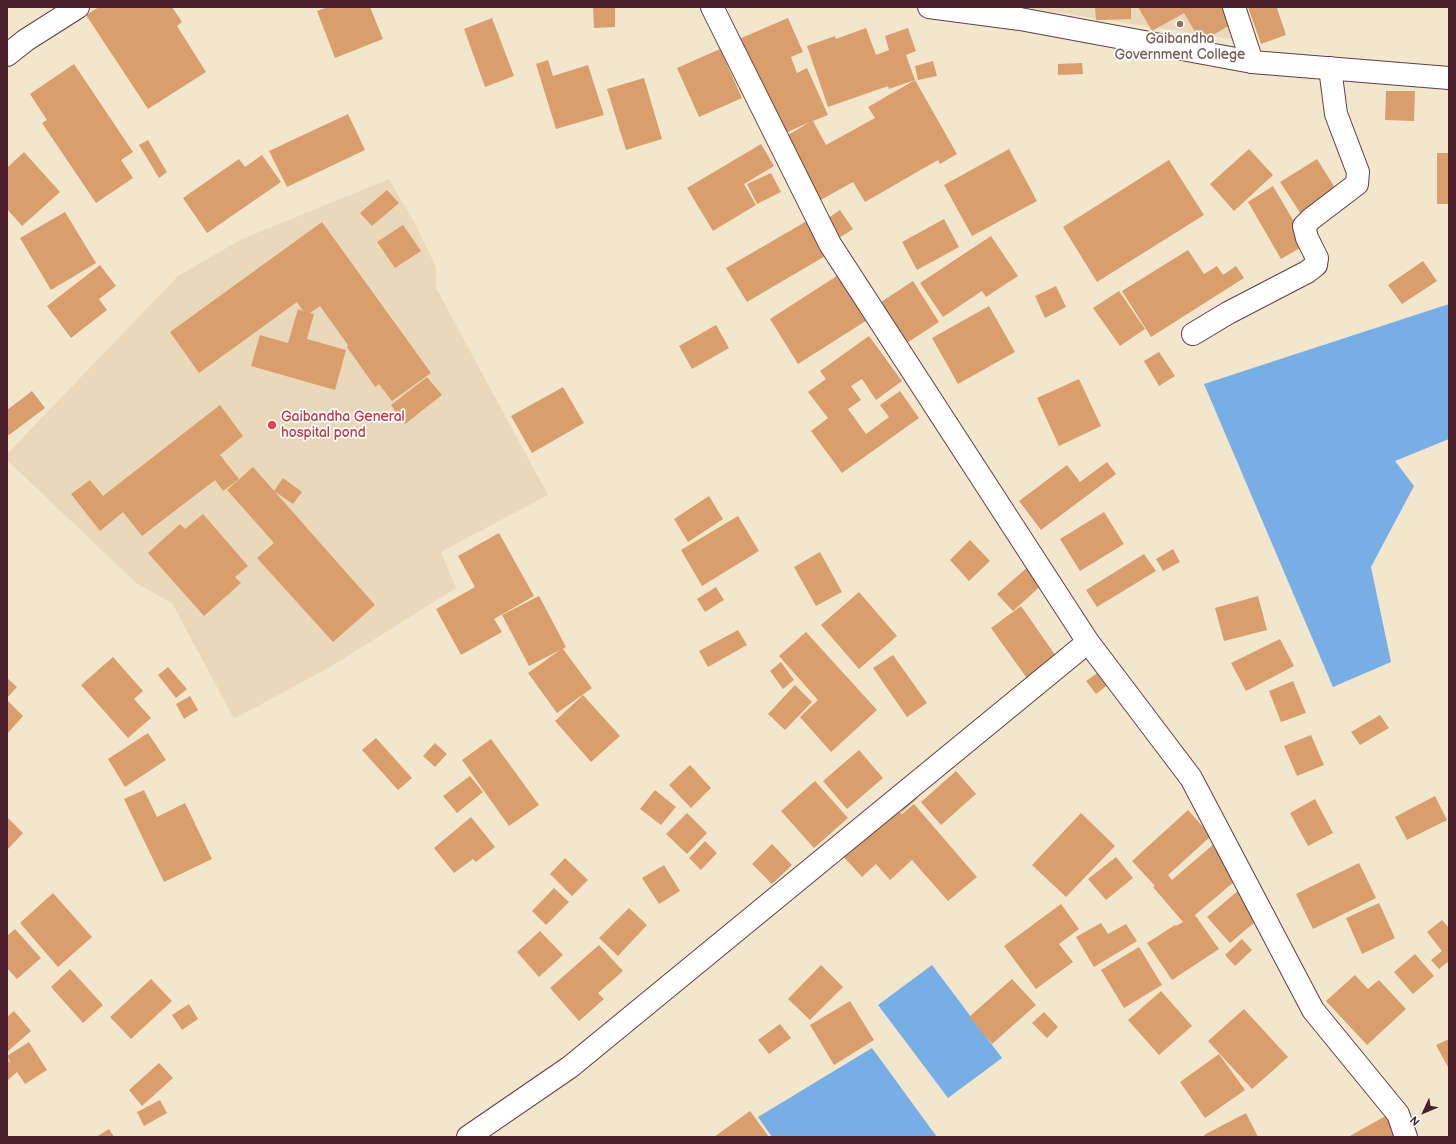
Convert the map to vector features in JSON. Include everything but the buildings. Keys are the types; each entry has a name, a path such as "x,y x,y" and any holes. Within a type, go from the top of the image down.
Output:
{"street":[{"path":"7,55 26,40 78,7"},
{"path":"712,7 830,244 1088,642 1191,778 1313,1010 1398,1114 1406,1137"},
{"path":"929,7 1020,19 1252,62 1449,78"},
{"path":"1234,7 1252,62"},
{"path":"1193,334 1228,313 1307,272 1316,265 1317,258 1307,238 1304,226 1311,218 1357,184 1358,172 1336,114 1330,68"},
{"path":"468,1137 570,1067 1088,642"}],"shaded area":[{"name":"Gaibandha Government College","path":"1021,7 1224,7 1238,40"},
{"name":"Gaibandha General hospital pond","path":"389,179 415,224 436,267 436,288 548,495 441,552 456,588 330,667 234,719 172,603 136,583 7,460 7,454 178,276 242,239"}],"water":[{"path":"1449,304 1449,439 1395,461 1414,486 1371,567 1391,662 1333,687 1204,384"},
{"path":"932,965 1002,1058 948,1098 878,1005"},
{"path":"872,1048 937,1137 772,1137 758,1117"}],"place":[{"name":"Gaibandha Government College","path":"1180,24"},
{"name":"Gaibandha General hospital pond","path":"272,425"}]}
